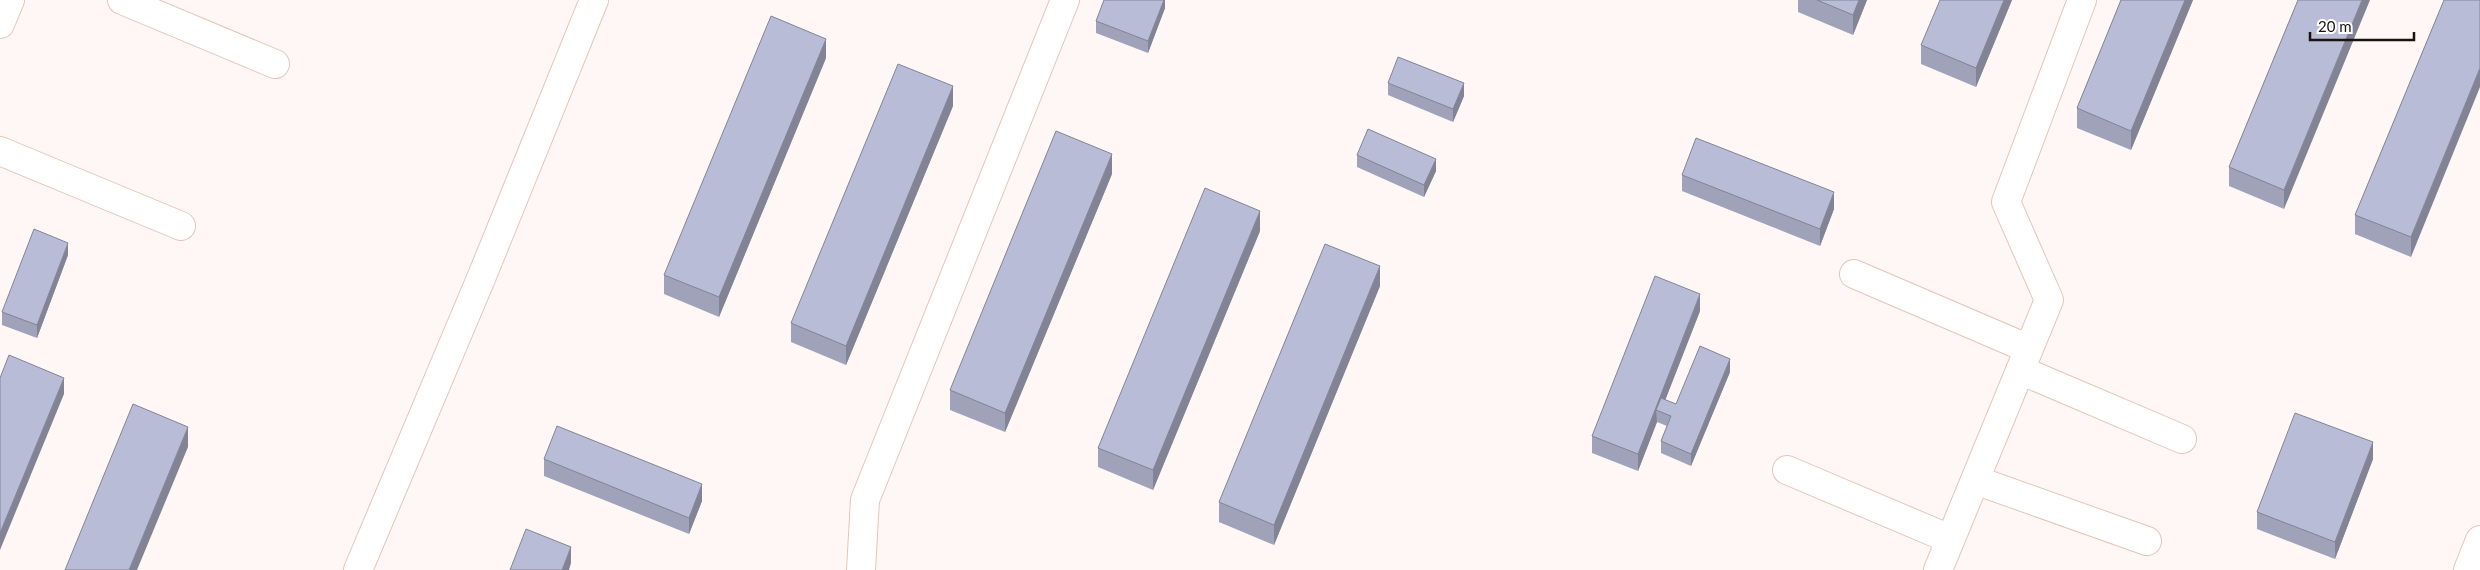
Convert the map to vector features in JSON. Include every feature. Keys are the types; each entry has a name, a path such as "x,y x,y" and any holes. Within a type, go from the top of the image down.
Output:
{"lane":[{"path":"0,24 10,0"},
{"path":"122,0 275,64"},
{"path":"358,570 478,285 594,0"},
{"path":"861,570 865,500 1065,0"},
{"path":"1938,570 2049,300 2006,202 2082,0"},
{"path":"0,151 181,226"},
{"path":"1854,274 2182,439"},
{"path":"1787,470 1950,539"},
{"path":"1975,480 2147,541"},
{"path":"2468,570 2480,540"}],"building":[{"path":"1104,0 1164,0 1148,41 1096,21"},
{"path":"1817,0 1859,0 1853,15"},
{"path":"1940,0 2004,0 1976,68 1921,45"},
{"path":"2121,0 2185,0 2131,131 2077,108"},
{"path":"2298,0 2362,0 2284,190 2229,167"},
{"path":"2444,0 2480,0 2480,68 2411,237 2355,215"},
{"path":"771,16 826,39 719,297 664,275"},
{"path":"1398,57 1464,83 1453,109 1388,83"},
{"path":"898,64 953,86 846,346 791,323"},
{"path":"1368,129 1436,159 1424,185 1357,155"},
{"path":"1056,131 1112,154 1005,413 950,390"},
{"path":"1696,138 1834,192 1820,229 1682,175"},
{"path":"1205,188 1260,211 1153,470 1098,448"},
{"path":"34,229 68,243 37,325 2,312"},
{"path":"1325,244 1380,266 1274,525 1219,502"},
{"path":"1655,276 1700,294 1638,454 1592,436"},
{"path":"1700,346 1730,359 1691,454 1661,441 1671,416 1656,410 1661,398 1676,404"},
{"path":"9,355 64,378 0,533 0,378"},
{"path":"133,404 188,427 129,570 65,570"},
{"path":"2295,413 2373,442 2335,542 2257,512"},
{"path":"557,426 702,484 689,518 544,459"},
{"path":"526,529 571,547 562,570 510,570"}]}
